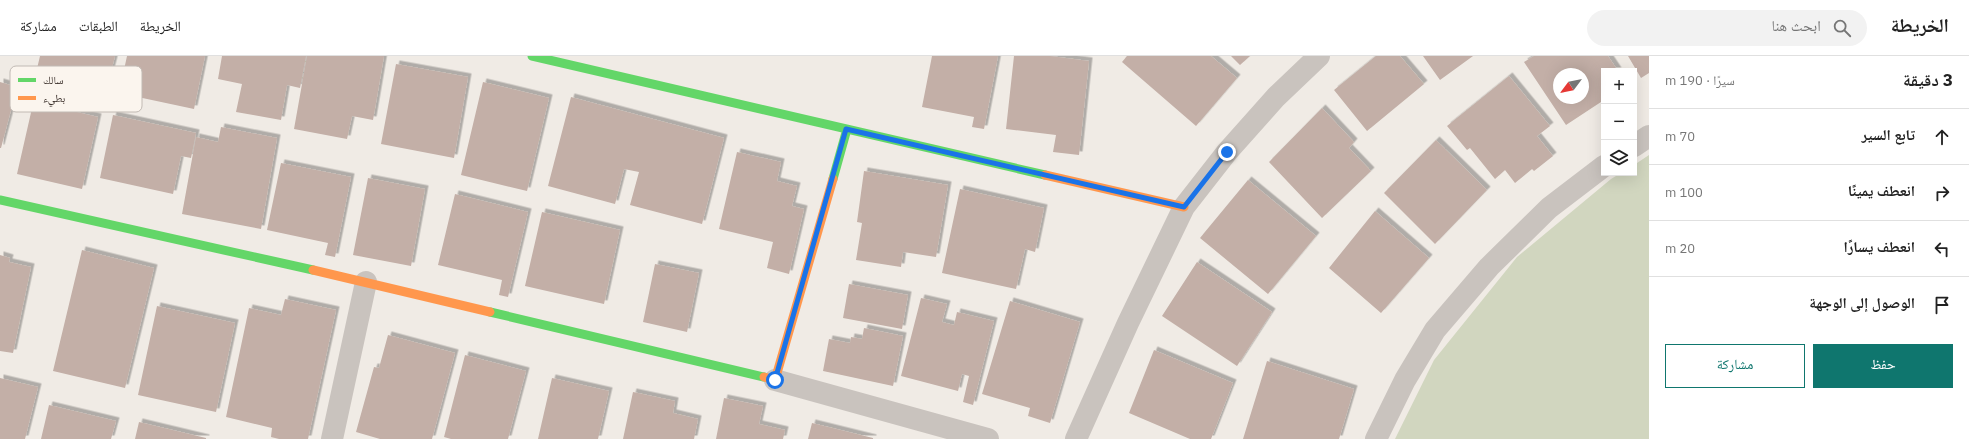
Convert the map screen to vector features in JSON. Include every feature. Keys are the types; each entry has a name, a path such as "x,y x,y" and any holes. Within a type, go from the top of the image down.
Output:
{"street":[{"path":"532,56 1184,207"},
{"path":"1076,439 1128,324 1184,207 1227,152 1276,97 1319,56"},
{"path":"775,380 846,129"},
{"path":"1637,144 1649,136"},
{"path":"1376,439 1405,380 1435,330 1489,267 1549,208 1601,168"},
{"path":"0,200 366,282 775,380 988,439"},
{"path":"332,439 366,282"}],"green space":[{"path":"1649,155 1649,439 1395,439 1434,360 1517,257 1611,179 1616,176 1637,176 1637,163"}],"building":[{"path":"40,56 115,56 112,66 38,66"},
{"path":"127,56 205,56 194,109 142,98 142,66 125,66"},
{"path":"222,56 306,56 300,88 287,85 281,120 236,112 242,84 218,79"},
{"path":"307,56 384,56 373,120 352,116 347,139 294,129"},
{"path":"932,56 998,56 984,129 972,127 974,117 922,107"},
{"path":"1014,56 1050,56 1089,61 1079,155 1053,152 1056,135 1006,129"},
{"path":"1127,56 1211,56 1237,78 1196,126 1122,62"},
{"path":"1231,56 1250,56 1240,65"},
{"path":"1376,56 1400,56 1424,84 1367,131 1334,90"},
{"path":"1423,56 1473,56 1440,80"},
{"path":"1534,56 1608,56 1616,68 1601,68 1601,102 1566,125 1524,62"},
{"path":"1628,56 1649,56 1649,73 1641,78 1637,68 1635,68"},
{"path":"396,64 468,77 454,158 381,144"},
{"path":"1509,76 1550,126 1537,136 1553,156 1534,171 1532,169 1515,183 1505,170 1495,179 1470,148 1467,150 1447,126"},
{"path":"0,82 10,85 10,112 0,148"},
{"path":"483,82 549,98 527,191 461,175"},
{"path":"571,97 724,138 702,224 630,205 639,172 624,169 615,204 548,186"},
{"path":"1322,108 1354,142 1349,148 1371,171 1322,218 1269,162"},
{"path":"31,112 77,112 98,117 82,189 17,174"},
{"path":"113,115 196,133 191,158 181,156 173,194 100,178"},
{"path":"221,127 277,138 261,229 182,214 196,137 218,142"},
{"path":"1436,140 1487,190 1435,244 1384,193"},
{"path":"737,152 781,162 777,181 797,186 792,206 804,209 789,274 767,268 773,242 719,229"},
{"path":"281,163 351,177 335,257 325,255 328,243 267,230"},
{"path":"864,171 948,185 936,257 903,252 901,267 856,260 862,223 857,222"},
{"path":"368,178 425,189 411,266 353,255"},
{"path":"1248,180 1316,236 1268,294 1200,238"},
{"path":"960,189 1044,208 1035,252 1025,249 1016,289 942,273"},
{"path":"455,194 528,212 508,297 499,295 502,280 438,265"},
{"path":"1375,211 1429,258 1381,313 1329,268"},
{"path":"542,212 620,230 604,304 525,286"},
{"path":"82,250 154,268 125,388 53,371"},
{"path":"0,255 10,258 9,262 31,267 13,353 0,351"},
{"path":"1197,262 1272,312 1237,366 1162,316"},
{"path":"655,264 699,273 687,332 643,322"},
{"path":"849,284 908,295 902,329 843,318"},
{"path":"921,298 947,304 942,322 954,325 957,312 994,321 973,405 963,402 969,376 962,374 958,391 901,376"},
{"path":"285,299 336,310 308,439 279,439 271,437 272,428 226,417 249,308 281,315"},
{"path":"1010,301 1080,322 1050,423 1028,416 1030,408 982,394"},
{"path":"157,306 235,323 216,412 138,395"},
{"path":"864,328 903,336 893,386 823,371 829,339 850,343 851,337 862,339"},
{"path":"388,335 455,353 432,439 380,439 356,432 374,367 379,368"},
{"path":"1154,350 1233,383 1211,439 1190,439 1129,413"},
{"path":"465,355 526,371 508,439 451,439 444,437"},
{"path":"1267,361 1354,389 1339,439 1243,439"},
{"path":"0,378 38,387 25,439 0,439"},
{"path":"552,378 609,391 598,439 538,439"},
{"path":"633,392 675,401 673,413 698,419 694,439 623,439"},
{"path":"724,398 763,406 759,424 785,430 783,439 716,439"},
{"path":"49,405 116,421 111,439 41,439"},
{"path":"139,422 206,438 206,439 135,439"},
{"path":"812,423 873,438 873,439 808,439"}],"traffic: fast":[{"path":"532,56 1045,175"},
{"path":"833,179 847,129"},
{"path":"0,200 313,270"},
{"path":"490,312 764,377"}],"traffic: slow":[{"path":"1045,175 1184,207"},
{"path":"764,377 775,380 833,179"},
{"path":"313,270 490,312"}],"route":[{"path":"775,380 846,129 1184,207 1227,152"}]}
